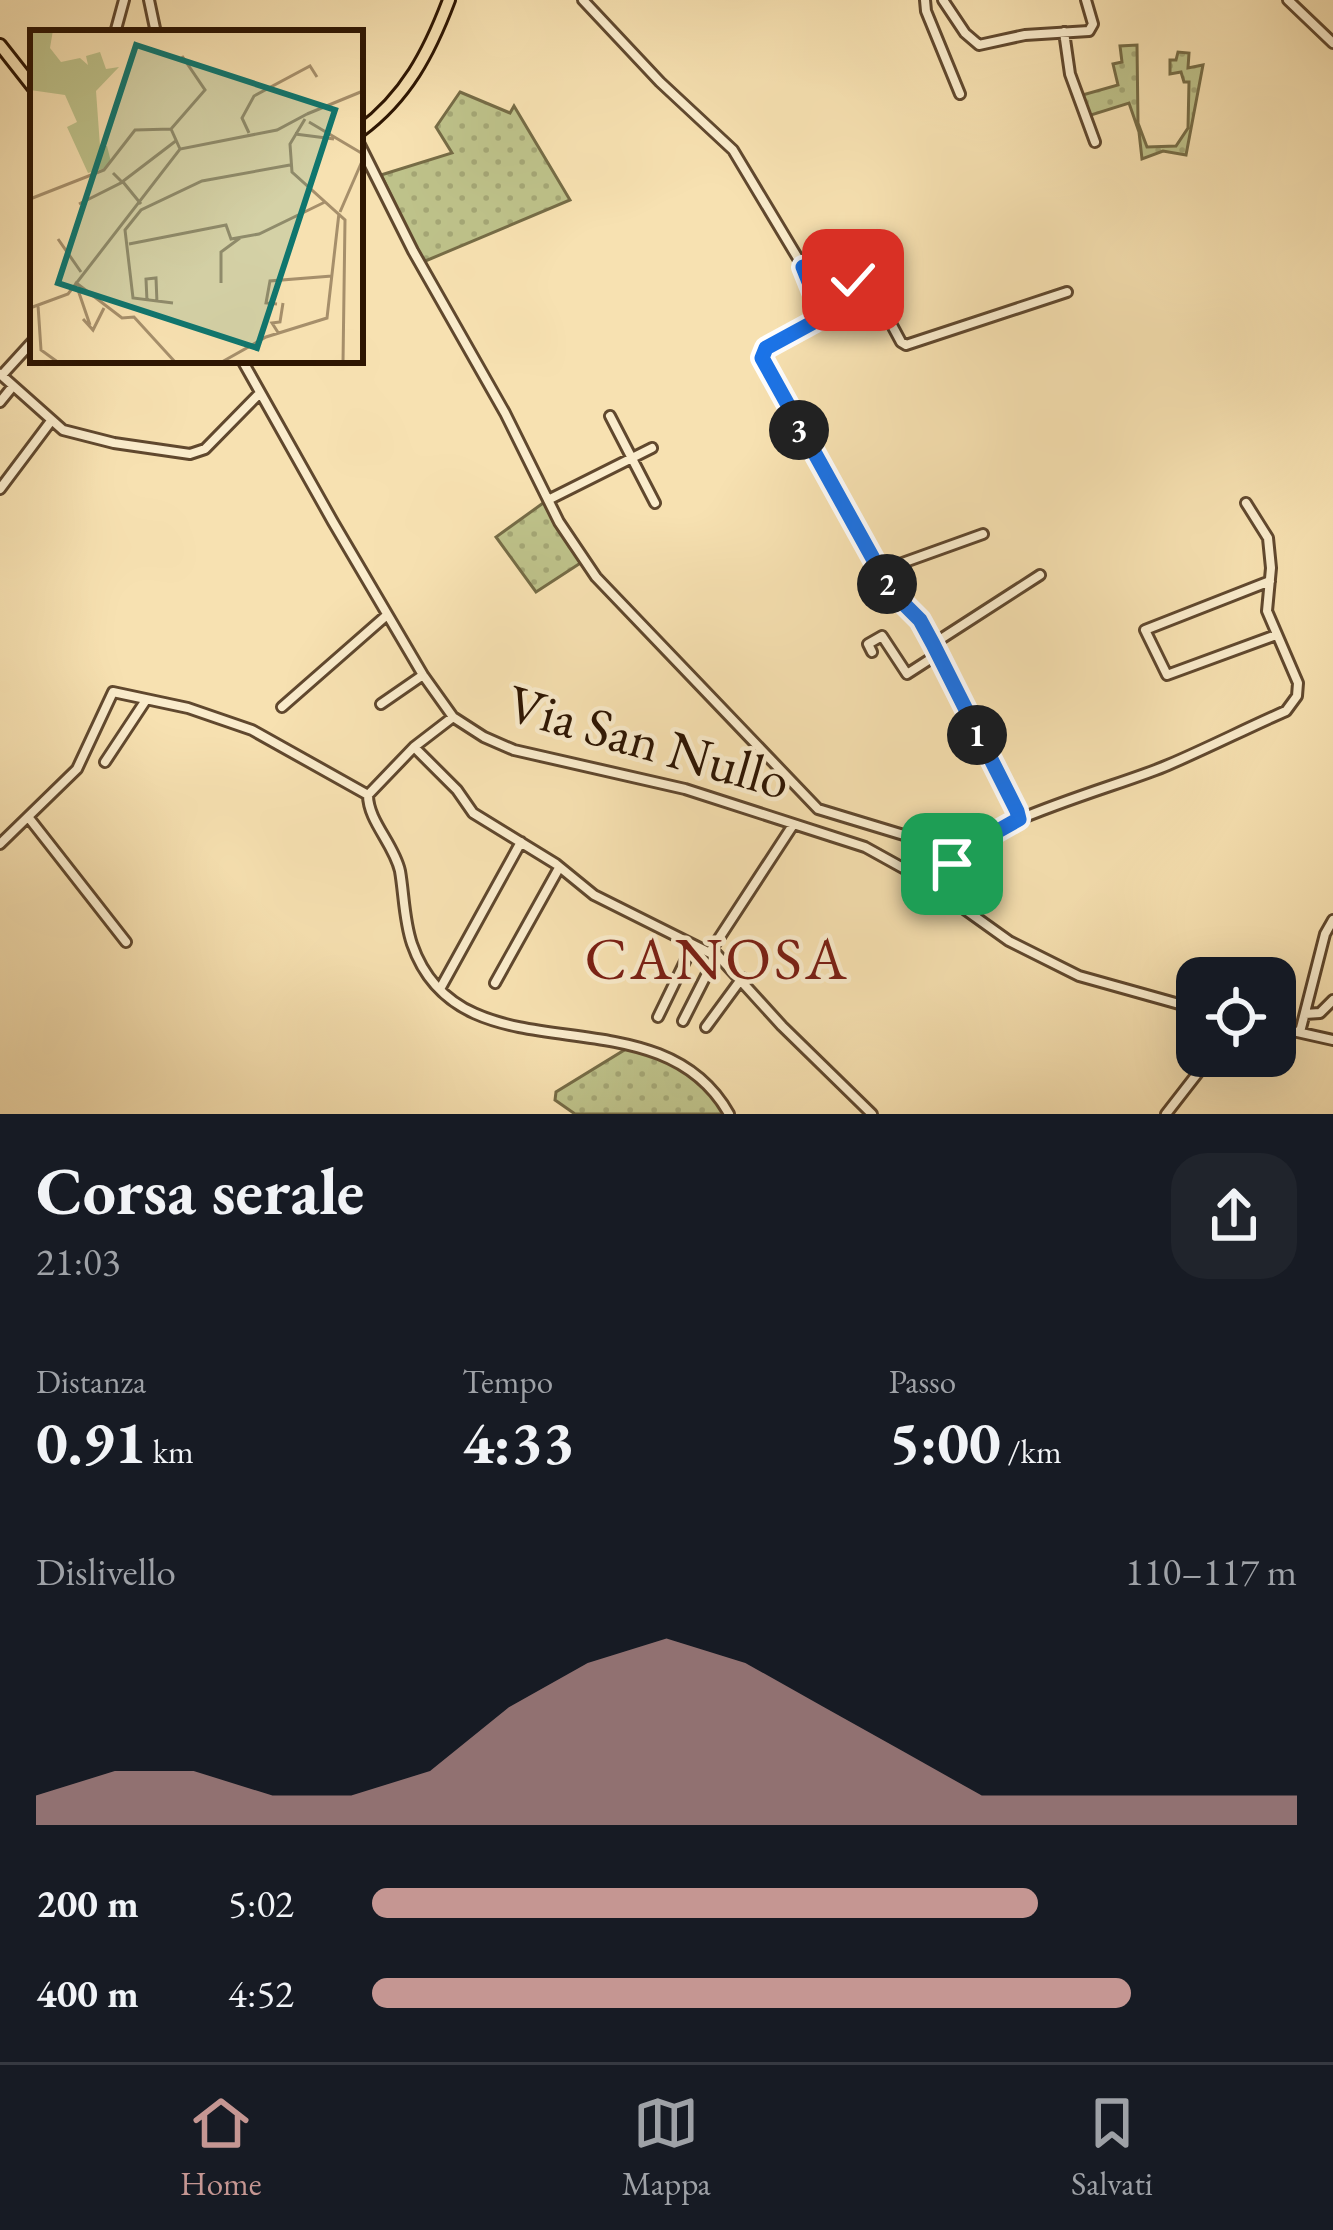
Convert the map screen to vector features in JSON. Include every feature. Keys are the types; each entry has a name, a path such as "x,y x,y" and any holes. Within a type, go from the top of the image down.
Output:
{"main road":[{"path":"363,129 387,111 411,81 449,0"},
{"path":"4,50 30,74"},
{"path":"4,50 30,83"}],"street":[{"path":"117,30 124,0"},
{"path":"148,0 155,30"},
{"path":"583,0 733,150 803,267 823,317 766,348 762,358 891,591 920,620 1019,819"},
{"path":"925,0 960,94"},
{"path":"943,0 974,44 1093,29 1086,0"},
{"path":"1288,0 1333,43"},
{"path":"1064,32 1070,74 1095,142"},
{"path":"363,151 548,500 578,553 607,591 818,809 907,836 952,864 957,854 1019,819 1166,766 1286,711 1297,696 1298,683 1267,611 1268,538 1246,503"},
{"path":"803,267 843,263 850,279 871,286 906,345 1067,292"},
{"path":"30,344 1,374 51,421 83,436 196,454 259,394"},
{"name":"Via San Nullo","path":"244,363 387,615 453,716 514,750 685,789 889,858 1009,940 1079,976 1176,1003"},
{"path":"0,402 13,386"},
{"path":"610,416 655,503"},
{"path":"0,489 51,421"},
{"path":"548,500 652,448"},
{"path":"880,571 982,534"},
{"path":"933,644 1040,574"},
{"path":"1270,581 1144,630 1167,674 1276,634"},
{"path":"282,707 387,615"},
{"path":"872,652 868,644 882,636 907,674 938,654"},
{"path":"381,704 423,675"},
{"path":"0,844 77,770 113,692 188,707 252,730 368,795"},
{"path":"105,762 146,700"},
{"path":"453,716 414,747 368,795 368,805 398,860 412,945 440,989 486,1018 517,1028 599,1037 659,1051 712,1089 729,1114"},
{"path":"414,747 473,813 594,895 716,956 872,1114"},
{"path":"28,818 126,942"},
{"path":"716,956 712,947 793,824"},
{"path":"440,989 521,842"},
{"path":"495,983 559,868"},
{"path":"1300,1032 1325,934 1333,920"},
{"path":"658,1017 693,945"},
{"path":"683,1021 716,956"},
{"path":"706,1028 742,978"},
{"path":"1305,1014 1320,1013 1333,1000"},
{"path":"1296,1031 1333,1040"},
{"path":"1166,1114 1195,1077"}],"green space":[{"path":"1137,45 1138,123 1147,147 1176,146 1188,128 1189,82 1184,82 1181,72 1170,74 1170,60 1176,60 1178,52 1189,53 1188,68 1203,65 1186,155 1163,151 1142,159 1129,103 1088,116 1079,96 1118,85 1113,64 1122,62 1120,46"},
{"path":"460,92 510,113 514,106 570,200 423,262 381,175 452,153 436,127"},
{"path":"546,501 582,562 536,592 496,537"},
{"path":"631,1046 684,1071 726,1114 575,1114 555,1100 556,1092"}],"district":[{"name":"CANOSA","path":"717,958"}],"route":[{"path":"853,280 840,262 803,267 823,317 766,348 762,358 891,591 920,620 1017,811 1019,819 957,854 952,864"}]}
